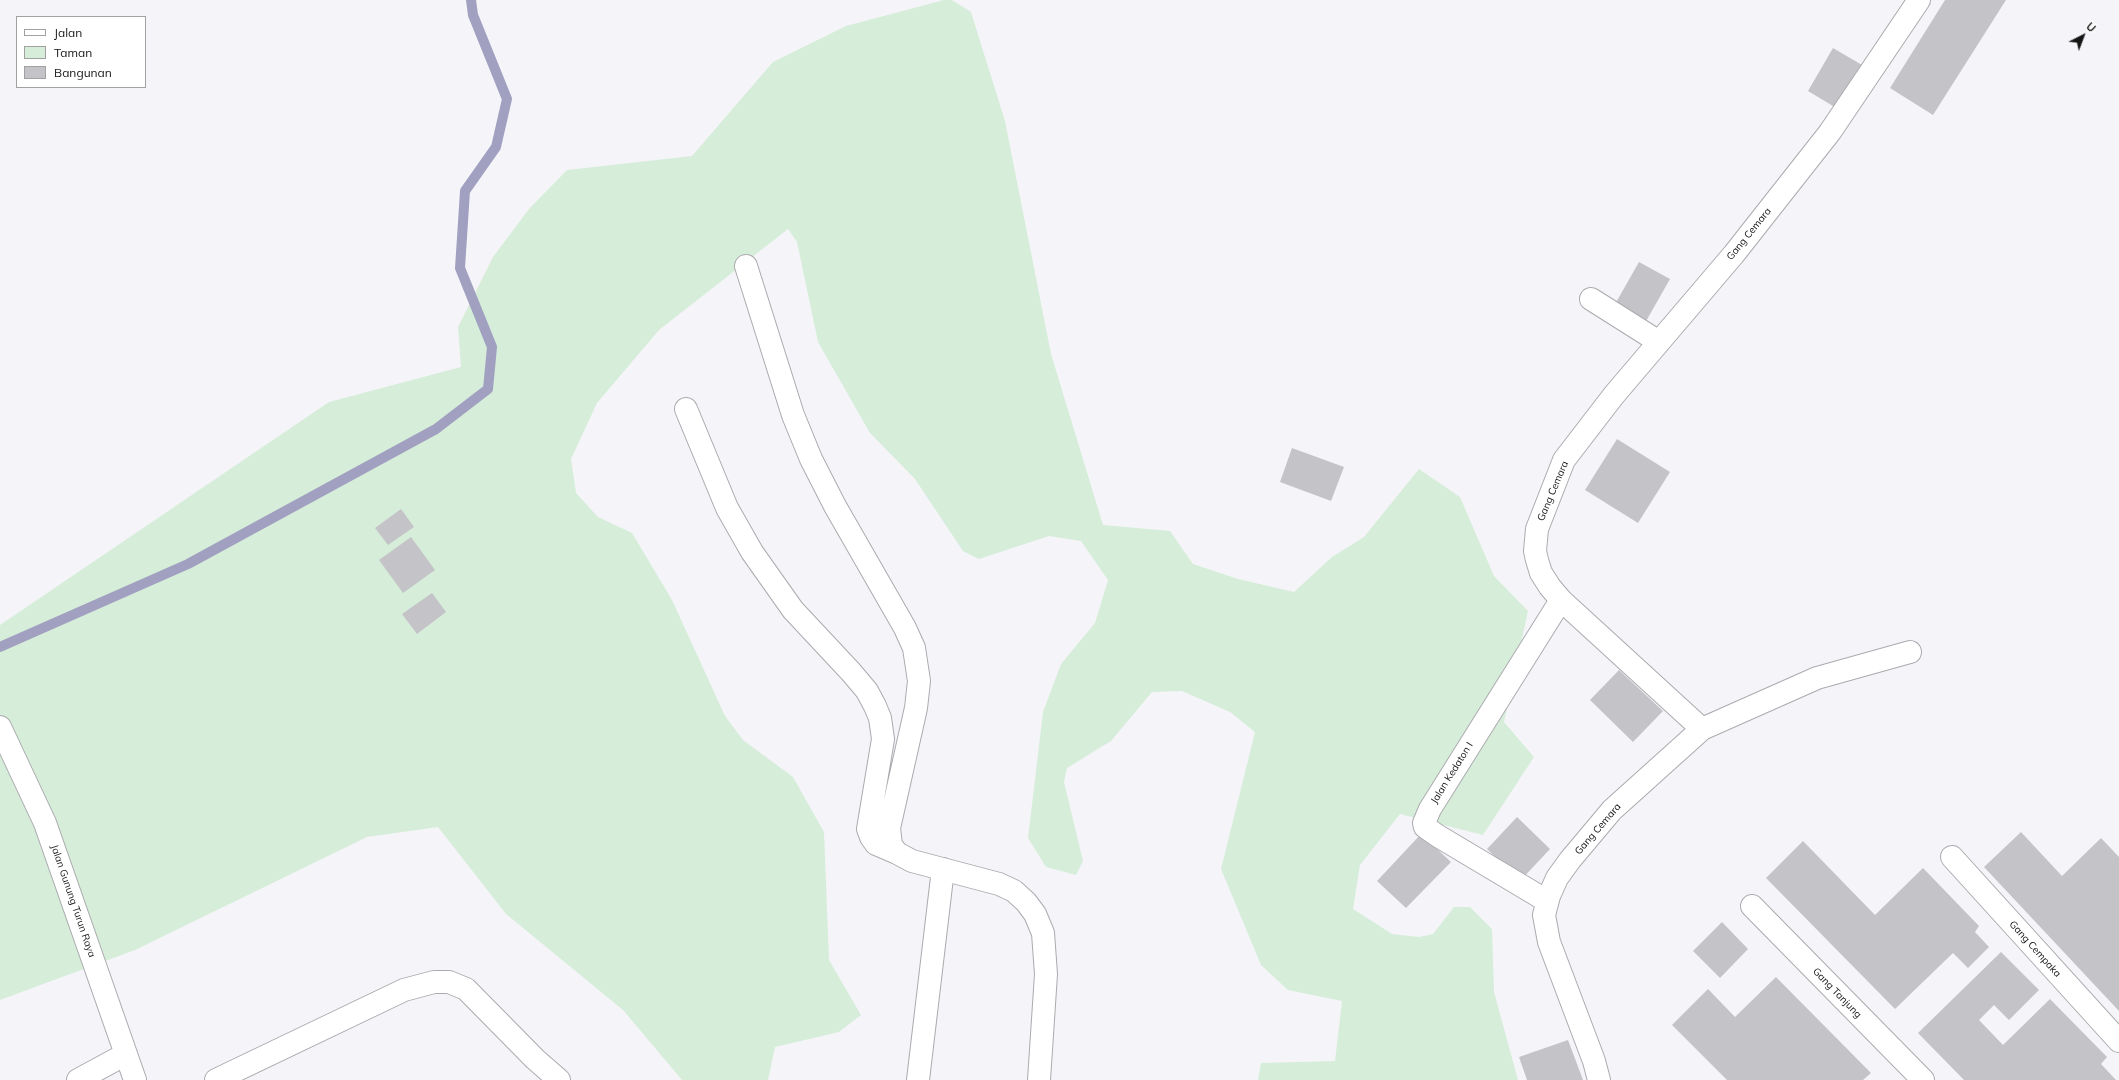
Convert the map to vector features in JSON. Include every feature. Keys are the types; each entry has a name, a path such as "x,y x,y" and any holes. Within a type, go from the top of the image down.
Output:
{"street":[{"name":"Gang Cemara","path":"1599,1080 1594,1061 1549,942 1544,915 1547,900 1557,878 1570,860 1612,810 1702,729 1561,600 1540,573 1535,551 1537,529 1564,460 1614,395 1734,254 1830,132 1918,0"},
{"path":"746,266 793,415 811,459 835,506 905,628 914,648 919,681 916,708 889,828 891,845 897,853"},
{"path":"1591,299 1659,342"},
{"path":"686,409 727,508 752,552 793,610 867,691 876,706 880,718 882,739 868,829 870,837 876,844 912,861 999,884 1014,891 1026,902 1035,914 1043,933 1046,974 1039,1080"},
{"name":"Jalan Kedaton I","path":"1547,900 1438,836 1425,827 1424,823 1430,809 1561,600"},
{"path":"1702,729 1817,678 1910,652"},
{"name":"Jalan Gunung Turun Raya","path":"0,727 45,822 135,1080"},
{"name":"Gang Cempaka","path":"1952,857 2119,1041"},
{"path":"918,1080 943,869"},
{"name":"Gang Tanjung","path":"1752,906 1923,1080"},
{"path":"216,1080 404,990 434,982 450,982 466,989 535,1060 560,1080"},
{"path":"78,1080 126,1054"}],"green space":[{"path":"944,0 952,0 971,12 1005,121 1051,354 1103,525 1170,531 1193,564 1238,579 1294,592 1332,557 1364,537 1419,469 1460,497 1494,576 1528,611 1504,722 1534,757 1483,835 1400,814 1360,865 1353,909 1392,934 1419,937 1433,934 1454,907 1470,907 1492,929 1494,992 1518,1080 1258,1080 1261,1063 1335,1061 1342,1001 1288,990 1261,965 1221,869 1255,732 1230,712 1182,691 1152,692 1111,741 1067,768 1064,782 1083,861 1076,875 1046,867 1028,838 1043,712 1061,664 1095,623 1108,580 1081,541 1049,536 979,559 963,551 915,479 870,433 818,342 797,242 788,229 659,330 597,403 571,459 576,493 598,517 632,533 672,600 725,716 743,740 793,777 824,832 829,960 861,1015 839,1032 775,1047 768,1080 682,1080 623,1010 506,914 438,827 367,837 135,950 0,1000 0,625 329,402 461,367 458,327 493,257 529,209 567,170 692,156 773,62 846,26"}],"building":[{"path":"1945,0 2006,0 1933,115 1890,88"},
{"path":"1833,48 1862,65 1838,109 1808,91"},
{"path":"1639,262 1670,279 1645,323 1614,306"},
{"path":"1617,439 1670,472 1638,523 1585,490"},
{"path":"1292,448 1344,467 1331,501 1280,482"},
{"path":"401,509 414,527 388,545 375,528"},
{"path":"411,537 435,570 403,593 379,560"},
{"path":"432,593 446,612 417,634 402,614"},
{"path":"1619,670 1663,711 1633,742 1590,700"},
{"path":"1517,817 1550,849 1520,881 1487,849"},
{"path":"2021,832 2062,876 2101,838 2119,857 2119,1011 1984,867"},
{"path":"1421,834 1451,862 1406,908 1377,881"},
{"path":"1803,841 1875,915 1923,868 1979,926 1975,932 1989,947 1968,968 1953,953 1895,1009 1766,878"},
{"path":"1722,922 1748,949 1720,978 1693,951"},
{"path":"2001,952 2039,990 2009,1020 1994,1005 1979,1020 2003,1045 2050,999 2107,1057 2101,1064 2116,1080 1964,1080 1918,1033"},
{"path":"1776,977 1871,1073 1863,1080 1727,1080 1672,1025 1708,989 1735,1017"},
{"path":"1568,1040 1583,1080 1527,1080 1519,1057"}],"waterway":[{"path":"0,647 188,564 436,429 488,389 492,347 460,268 465,191 496,147 507,99 473,15 471,0"}]}
